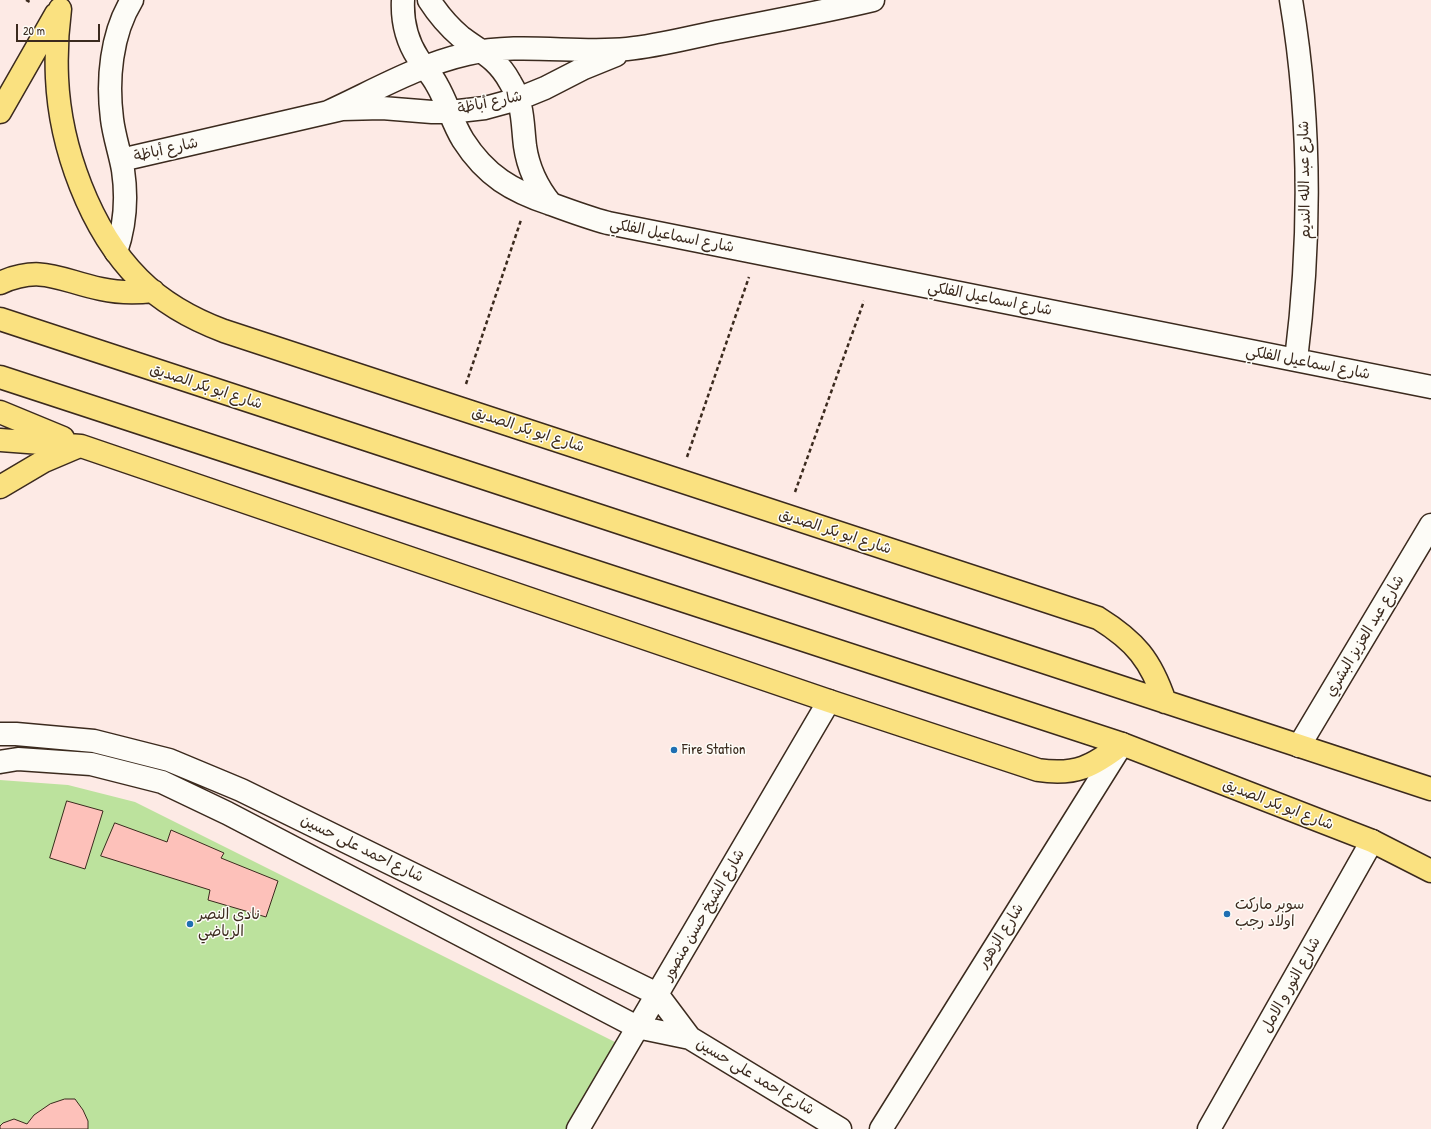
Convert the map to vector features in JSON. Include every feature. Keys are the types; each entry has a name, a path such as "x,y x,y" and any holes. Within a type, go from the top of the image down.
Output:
{"main road":[{"path":"0,112 62,4"},
{"name":"شارع ابو بكر الصديق","path":"62,4 57,32 57,79 65,131 81,185 97,221 116,252 136,275 166,301 194,318 224,331 1098,618 1117,630 1134,645 1148,663 1158,681 1164,702"},
{"path":"0,282 10,278 37,273 114,292 140,293 153,291"},
{"name":"شارع ابو بكر الصديق","path":"0,319 1431,789"},
{"name":"شارع ابو بكر الصديق","path":"0,377 1122,744 1372,841 1431,871"},
{"path":"0,412 82,446 829,701 1038,770 1068,772 1086,767 1102,759 1122,744"},
{"path":"0,440 82,446"},
{"path":"0,487 44,461 82,446"}],"street":[{"path":"116,252 123,225 124,179 112,119 110,80 115,43 125,12 132,0"},
{"name":"شارع اسماعيل الفلكي","path":"403,0 404,22 407,34 417,57 425,66 442,93 462,138 479,161 489,171 507,186 528,197 585,217 608,223 1431,388"},
{"path":"429,0 451,28 483,51 504,72 510,81 522,110 528,160 538,183 551,204"},
{"name":"شارع أباظة","path":"328,112 425,66 453,57 483,51 516,48 589,51 642,47 816,13 873,0"},
{"name":"شارع عبد الله النديم","path":"1291,0 1303,94 1307,178 1304,285 1296,360"},
{"name":"شارع أباظة","path":"121,160 328,112 369,107 414,111 450,112 485,108 518,99 545,88 591,65 642,47"},
{"name":"شارع عبد العزيز البشري","path":"1299,746 1431,525"},
{"name":"شارع الشيخ حسن منصور","path":"578,1129 829,701"},
{"name":"شارع احمد على حسين","path":"0,734 94,741 169,760 241,790 658,994 690,1038"},
{"name":"شارع الزهور","path":"881,1129 1122,744"},
{"name":"شارع احمد على حسين","path":"0,762 18,759 91,764 162,782 227,813 637,1027 690,1038 840,1129"},
{"name":"شارع النور و الامل","path":"1209,1129 1372,841"}],"path":[{"path":"458,408 528,197"},
{"path":"679,480 757,253"},
{"path":"786,516 873,276"}],"green space":[{"name":"نادي النصر الرياضي","path":"0,780 68,785 135,802 625,1047 575,1129 0,1129"}],"building":[{"path":"67,801 103,811 85,869 50,858"},
{"path":"115,823 167,842 171,830 224,853 221,858 278,881 266,917 208,900 210,890 101,856"},
{"path":"65,1099 75,1099 83,1110 88,1121 88,1129 0,1129 0,1126 3,1123 14,1119 27,1124 34,1115 50,1104"}],"place":[{"name":"Fire Station","path":"674,750"},
{"name":"سوبر ماركت اولاد رجب","path":"1227,914"},
{"name":"نادي النصر الرياضي","path":"190,924"}]}
